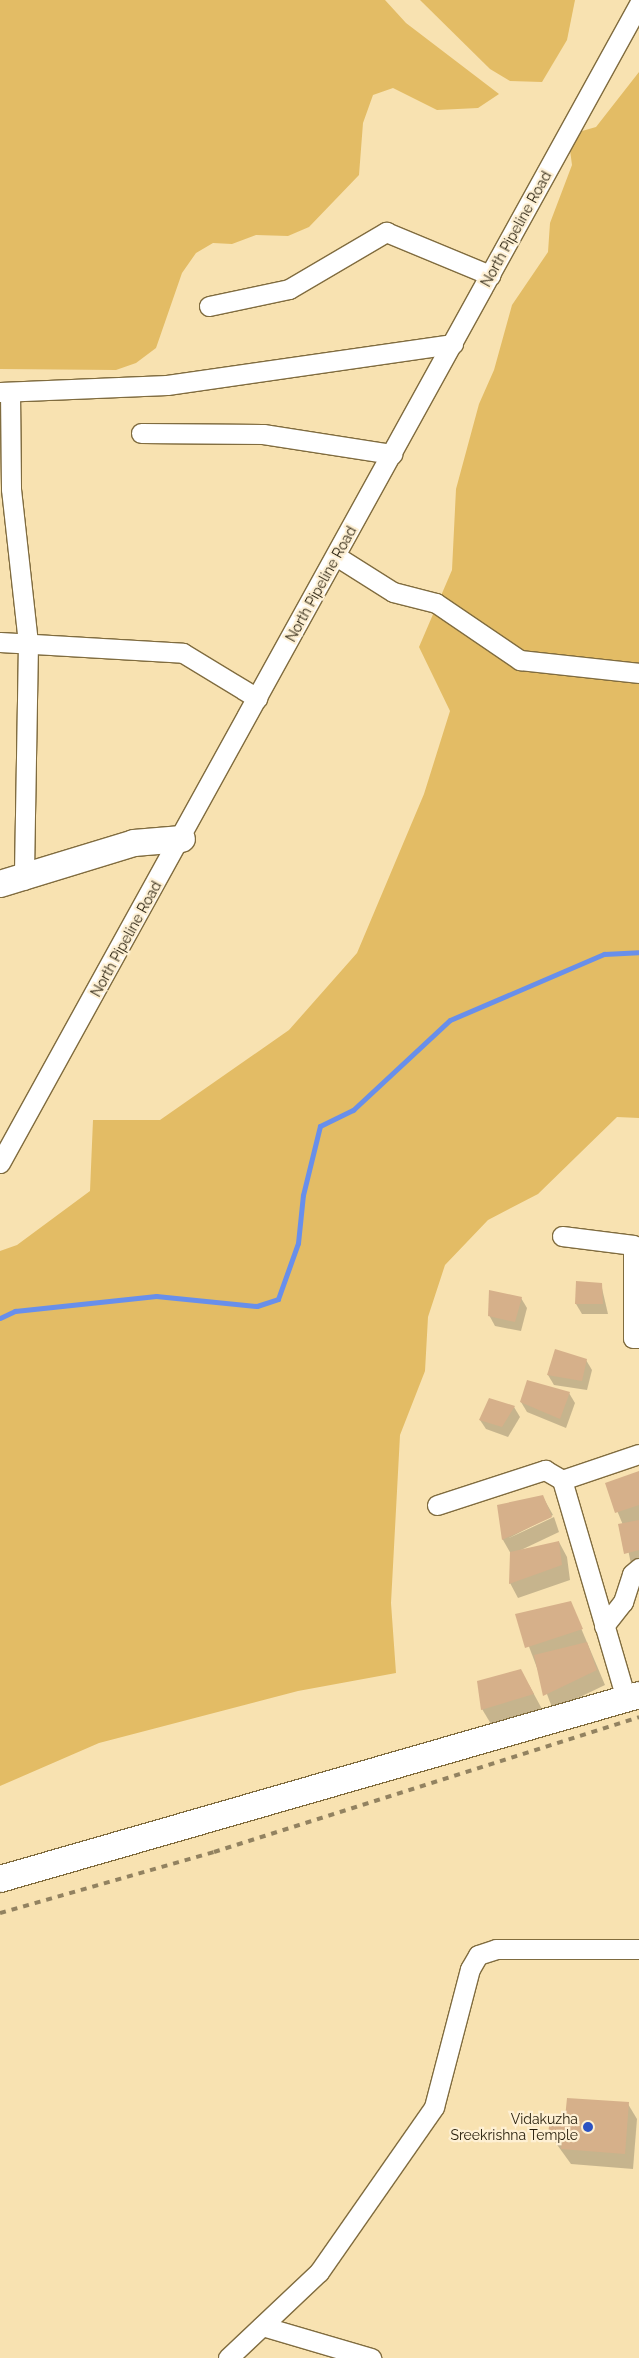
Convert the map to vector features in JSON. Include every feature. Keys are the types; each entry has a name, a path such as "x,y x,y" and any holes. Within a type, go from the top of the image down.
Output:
{"street":[{"path":"637,0 639,4"},
{"name":"North Pipeline Road","path":"0,1163 182,839 257,698 639,4"},
{"path":"209,306 290,290 386,232 490,275"},
{"path":"182,839 134,843 12,882 28,643 10,489 5,392 167,386 453,344"},
{"path":"141,433 263,434 392,454"},
{"path":"336,556 393,592 436,603 520,660 639,673"},
{"path":"0,642 183,653 257,698"},
{"path":"562,1236 633,1245 634,1338 639,1338"},
{"path":"562,1480 639,1454"},
{"path":"0,1879 632,1698 604,1626 562,1480 545,1470 437,1505"},
{"path":"604,1626 623,1602 632,1574 639,1568"},
{"path":"228,2358 319,2272 434,2107 470,1969 478,1955 496,1949 639,1949"},
{"path":"262,2326 371,2358"}],"shaded area":[{"path":"0,0 385,0 406,23 499,94 478,108 437,110 393,88 373,95 363,123 359,175 309,227 288,236 256,235 232,244 213,243 196,253 182,273 156,348 136,363 116,370 0,369"},
{"path":"420,0 575,0 567,40 542,82 510,81 490,69"},
{"path":"639,72 639,1118 617,1117 538,1194 488,1220 445,1265 428,1317 425,1371 400,1435 391,1603 396,1673 298,1691 99,1743 0,1786 0,1251 17,1245 90,1191 93,1120 160,1120 289,1030 357,953 424,794 450,711 419,647 452,570 456,489 479,404 494,370 512,305 548,252 550,223 572,165 568,135 596,127"}],"building":[{"path":"576,1281 602,1283 603,1304 575,1304"},
{"path":"489,1290 522,1297 515,1322 488,1316"},
{"path":"555,1349 587,1359 582,1381 547,1375"},
{"path":"527,1380 570,1392 560,1419 520,1402"},
{"path":"489,1398 515,1406 502,1427 479,1420"},
{"path":"639,1471 639,1505 615,1513 605,1483"},
{"path":"543,1495 552,1517 502,1540 497,1505"},
{"path":"639,1520 639,1550 624,1554 618,1524"},
{"path":"559,1541 562,1565 509,1584 510,1552"},
{"path":"571,1601 583,1629 525,1648 515,1614"},
{"path":"587,1642 597,1670 543,1696 534,1655"},
{"path":"521,1669 534,1694 481,1710 477,1681"},
{"name":"Vidakuzha Sreekrishna Temple","path":"567,2098 629,2102 625,2154 561,2149 562,2137 548,2136 550,2116 565,2118"}],"waterway":[{"path":"0,1318 15,1311 156,1296 257,1306 278,1299 298,1243 303,1195 320,1126 353,1110 450,1020 604,954 639,952"}],"railway":[{"path":"0,1913 214,1852 639,1717"}],"place":[{"name":"Vidakuzha Sreekrishna Temple","path":"588,2127"}]}
